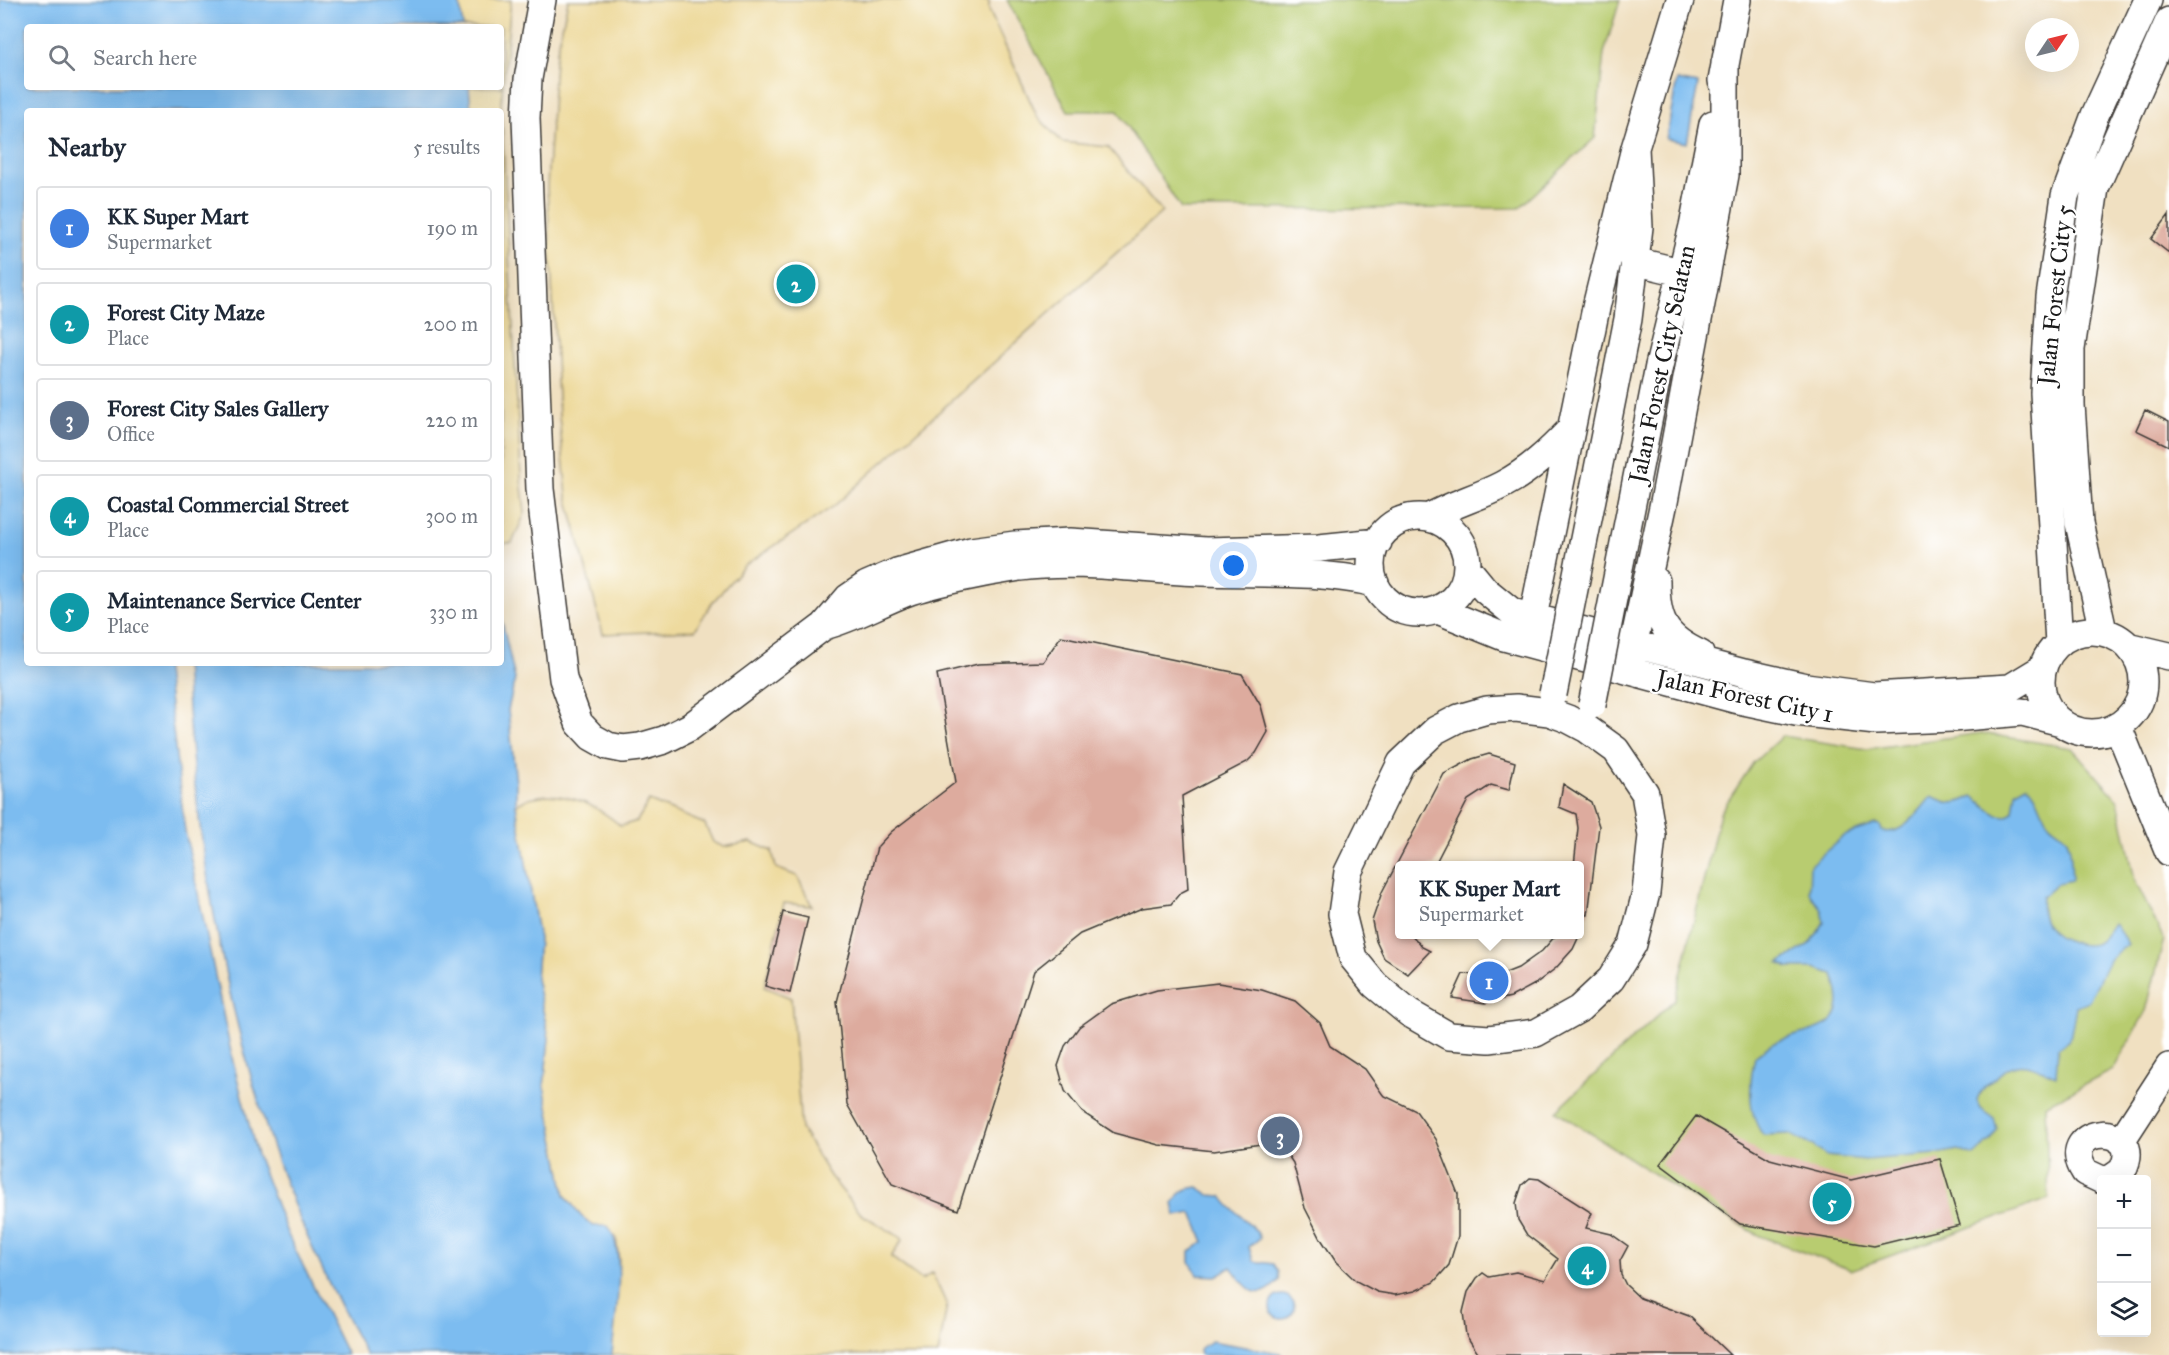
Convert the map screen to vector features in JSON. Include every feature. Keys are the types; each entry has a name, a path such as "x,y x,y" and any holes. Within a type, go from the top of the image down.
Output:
{"street":[{"path":"542,0 528,79 526,118 540,489 563,679 579,723 592,736 608,746 623,749 664,740 690,727 824,626 848,598 867,585 897,572 971,552 1070,542 1206,551 1319,548 1378,542"},
{"name":"Jalan Forest City Selatan","path":"1551,703 1628,319 1639,227 1635,148 1680,0"},
{"name":"Jalan Forest City Selatan","path":"1590,717 1659,366 1693,226 1737,0"},
{"name":"Jalan Forest City 5","path":"2059,643 2044,393 2050,297 2065,196 2095,115 2148,0"},
{"name":"Jalan Forest City 5","path":"2103,631 2079,523 2071,405 2071,349 2095,188 2169,21"},
{"path":"1628,670 1664,502 1725,175 1725,63"},
{"path":"1533,617 1597,303 1635,148"},
{"path":"1634,261 1680,272"},
{"path":"1428,518 1455,503 1501,486 1529,468 1571,429"},
{"path":"1664,502 1656,578 1659,617 1668,633 1682,646 1744,673"},
{"path":"1410,518 1428,518 1452,530 1466,554 1467,568 1459,593 1438,610 1414,613 1400,609 1382,595 1375,583 1372,562 1378,542 1394,525 1410,518"},
{"path":"824,626 856,616 902,594 1020,567 1075,564 1205,572 1314,573 1375,583"},
{"name":"Jalan Forest City 1","path":"1467,568 1500,604 1512,612 1806,687 1874,696 2010,688 2043,668"},
{"name":"Jalan Forest City 1","path":"1438,610 1504,637 1796,712 1876,721 2022,712 2061,722"},
{"path":"2103,631 2118,637 2131,647 2144,676 2143,691 2138,705 2118,727 2104,732 2089,733 2074,730 2050,711 2043,698 2043,668 2049,654 2059,643 2079,632 2103,631"},
{"path":"2131,647 2169,656"},
{"path":"2143,691 2169,671"},
{"path":"1551,703 1590,717 1645,793 1652,836 1646,893 1633,944 1611,979 1579,1010 1536,1033 1489,1040 1449,1036 1409,1013 1375,985 1353,958 1342,914 1348,872 1401,763 1436,730 1459,718 1486,710 1551,703"},
{"path":"2118,727 2169,852"},
{"path":"2121,1141 2169,1067"},
{"path":"2097,1179 2091,1177 2081,1166 2082,1144 2087,1139 2101,1133 2108,1133 2121,1141 2125,1148 2126,1164 2122,1171 2116,1175"}],"green space":[{"path":"1007,0 1620,0 1604,53 1595,138 1519,208 1181,209 1118,111 1068,111"},
{"path":"1981,733 2072,748 2118,800 2135,881 2164,939 2146,1011 2113,1070 2045,1105 2049,1199 1851,1270 1760,1236 1674,1187 1556,1111 1675,999 1720,813 1753,763 1782,736 1867,749"}],"sand":[{"path":"459,0 511,0 504,74 504,24 463,24"},
{"path":"568,0 989,0 989,10 1037,116 1062,142 1108,147 1162,212 834,506 744,566 711,604 695,630 603,634 567,496 559,416 547,187 555,60"},
{"path":"469,90 502,90 501,108 471,108"},
{"path":"504,161 521,479 525,513 512,543 505,543"},
{"path":"546,795 567,797 586,803 621,826 637,821 649,801 705,824 713,842 724,847 751,842 772,851 776,868 797,876 812,906 784,903 764,987 791,998 801,1129 830,1176 861,1214 903,1239 891,1257 922,1280 932,1273 947,1305 938,1355 612,1355 619,1260 616,1237 594,1226 581,1216 565,1195 544,1086 549,1038 536,979 539,939 516,805 529,798"}],"water":[{"path":"0,0 459,0 463,24 24,24 24,90 469,90 471,108 24,108 24,666 165,666 185,831 233,1062 257,1155 287,1233 347,1355 0,1355"},
{"path":"1677,80 1698,84 1687,143 1666,139"},
{"path":"504,630 515,679 508,710 516,783 516,805 539,939 536,979 549,1038 544,1086 565,1195 581,1216 593,1226 608,1226 614,1238 619,1270 612,1355 366,1355 303,1228 273,1148 255,1090 239,1031 213,909 203,847 189,724 185,666 504,666"},
{"path":"2027,785 2034,793 2048,822 2067,839 2070,850 2072,880 2058,883 2042,897 2042,913 2047,926 2064,939 2089,945 2101,940 2114,923 2128,944 2109,960 2089,1001 2076,1007 2070,1039 2058,1048 2056,1076 2031,1066 2017,1065 2003,1071 1987,1085 1977,1100 1981,1109 1994,1118 1997,1130 1991,1140 1974,1156 1958,1150 1866,1160 1826,1156 1813,1146 1789,1134 1763,1135 1752,1108 1751,1077 1755,1057 1774,1043 1826,1025 1834,1018 1838,1008 1838,993 1833,974 1814,968 1788,968 1779,963 1811,943 1824,922 1821,909 1809,892 1810,865 1844,836 1875,824 1880,825 1882,831 1897,830 1910,821 1932,796 1952,803 1973,796 1997,815 2007,816 2013,811 2016,791"},
{"path":"1199,1187 1208,1195 1222,1196 1257,1233 1260,1238 1249,1247 1253,1261 1273,1264 1278,1272 1279,1280 1271,1288 1258,1293 1252,1291 1231,1267 1217,1276 1198,1275 1190,1262 1190,1251 1204,1242 1192,1213 1176,1216 1173,1204 1183,1191"},
{"path":"1282,1295 1291,1298 1294,1307 1291,1316 1282,1319 1273,1316 1270,1307 1273,1298"},
{"path":"1211,1341 1282,1355 1200,1355 1199,1349"}],"building":[{"path":"2169,215 2169,253 2151,239"},
{"path":"2145,410 2169,422 2169,446 2136,430"},
{"path":"1061,636 1242,674 1261,706 1268,732 1256,753 1247,762 1182,796 1188,889 1180,893 1171,904 1142,908 1080,934 1034,971 958,1210 892,1184 847,1104 837,1002 877,847 891,832 956,782 937,674 978,664 1043,662"},
{"path":"1489,754 1515,762 1509,790 1491,785 1468,800 1437,861 1398,861 1444,774 1472,759"},
{"path":"1563,784 1591,802 1599,826 1588,915 1584,915 1584,861 1575,861 1578,828 1576,814 1559,807"},
{"path":"1395,867 1395,939 1415,939 1422,947 1430,951 1408,974 1384,958 1376,941 1372,921 1382,892"},
{"path":"783,912 808,918 790,993 765,986"},
{"path":"1553,939 1578,939 1573,949 1556,968 1535,984 1511,997 1485,1003 1452,998 1463,974 1498,976 1518,968 1542,951"},
{"path":"1218,983 1262,990 1295,1001 1320,1023 1330,1046 1365,1069 1383,1095 1416,1111 1436,1139 1458,1194 1458,1236 1449,1265 1434,1282 1415,1291 1395,1295 1377,1292 1356,1281 1336,1262 1321,1239 1305,1208 1293,1163 1287,1154 1276,1146 1261,1144 1214,1151 1159,1145 1114,1133 1082,1112 1065,1091 1058,1066 1065,1046 1079,1027 1111,1004 1157,990"},
{"path":"1696,1116 1770,1159 1851,1180 1940,1159 1960,1225 1874,1246 1740,1224 1660,1164"},
{"path":"1530,1178 1539,1179 1592,1213 1586,1228 1611,1234 1628,1246 1620,1261 1621,1275 1626,1285 1640,1298 1689,1316 1730,1355 1479,1355 1466,1335 1463,1312 1468,1292 1477,1278 1483,1273 1489,1277 1516,1272 1545,1280 1558,1259 1527,1235 1518,1220 1516,1203 1522,1185"}],"place":[{"name":"Forest City Maze","path":"796,284"},
{"name":"KK Super Mart","path":"1489,981"},
{"name":"Forest City Sales Gallery","path":"1280,1136"},
{"name":"Maintenance Service Center","path":"1832,1202"},
{"name":"Coastal Commercial Street","path":"1587,1266"}]}
